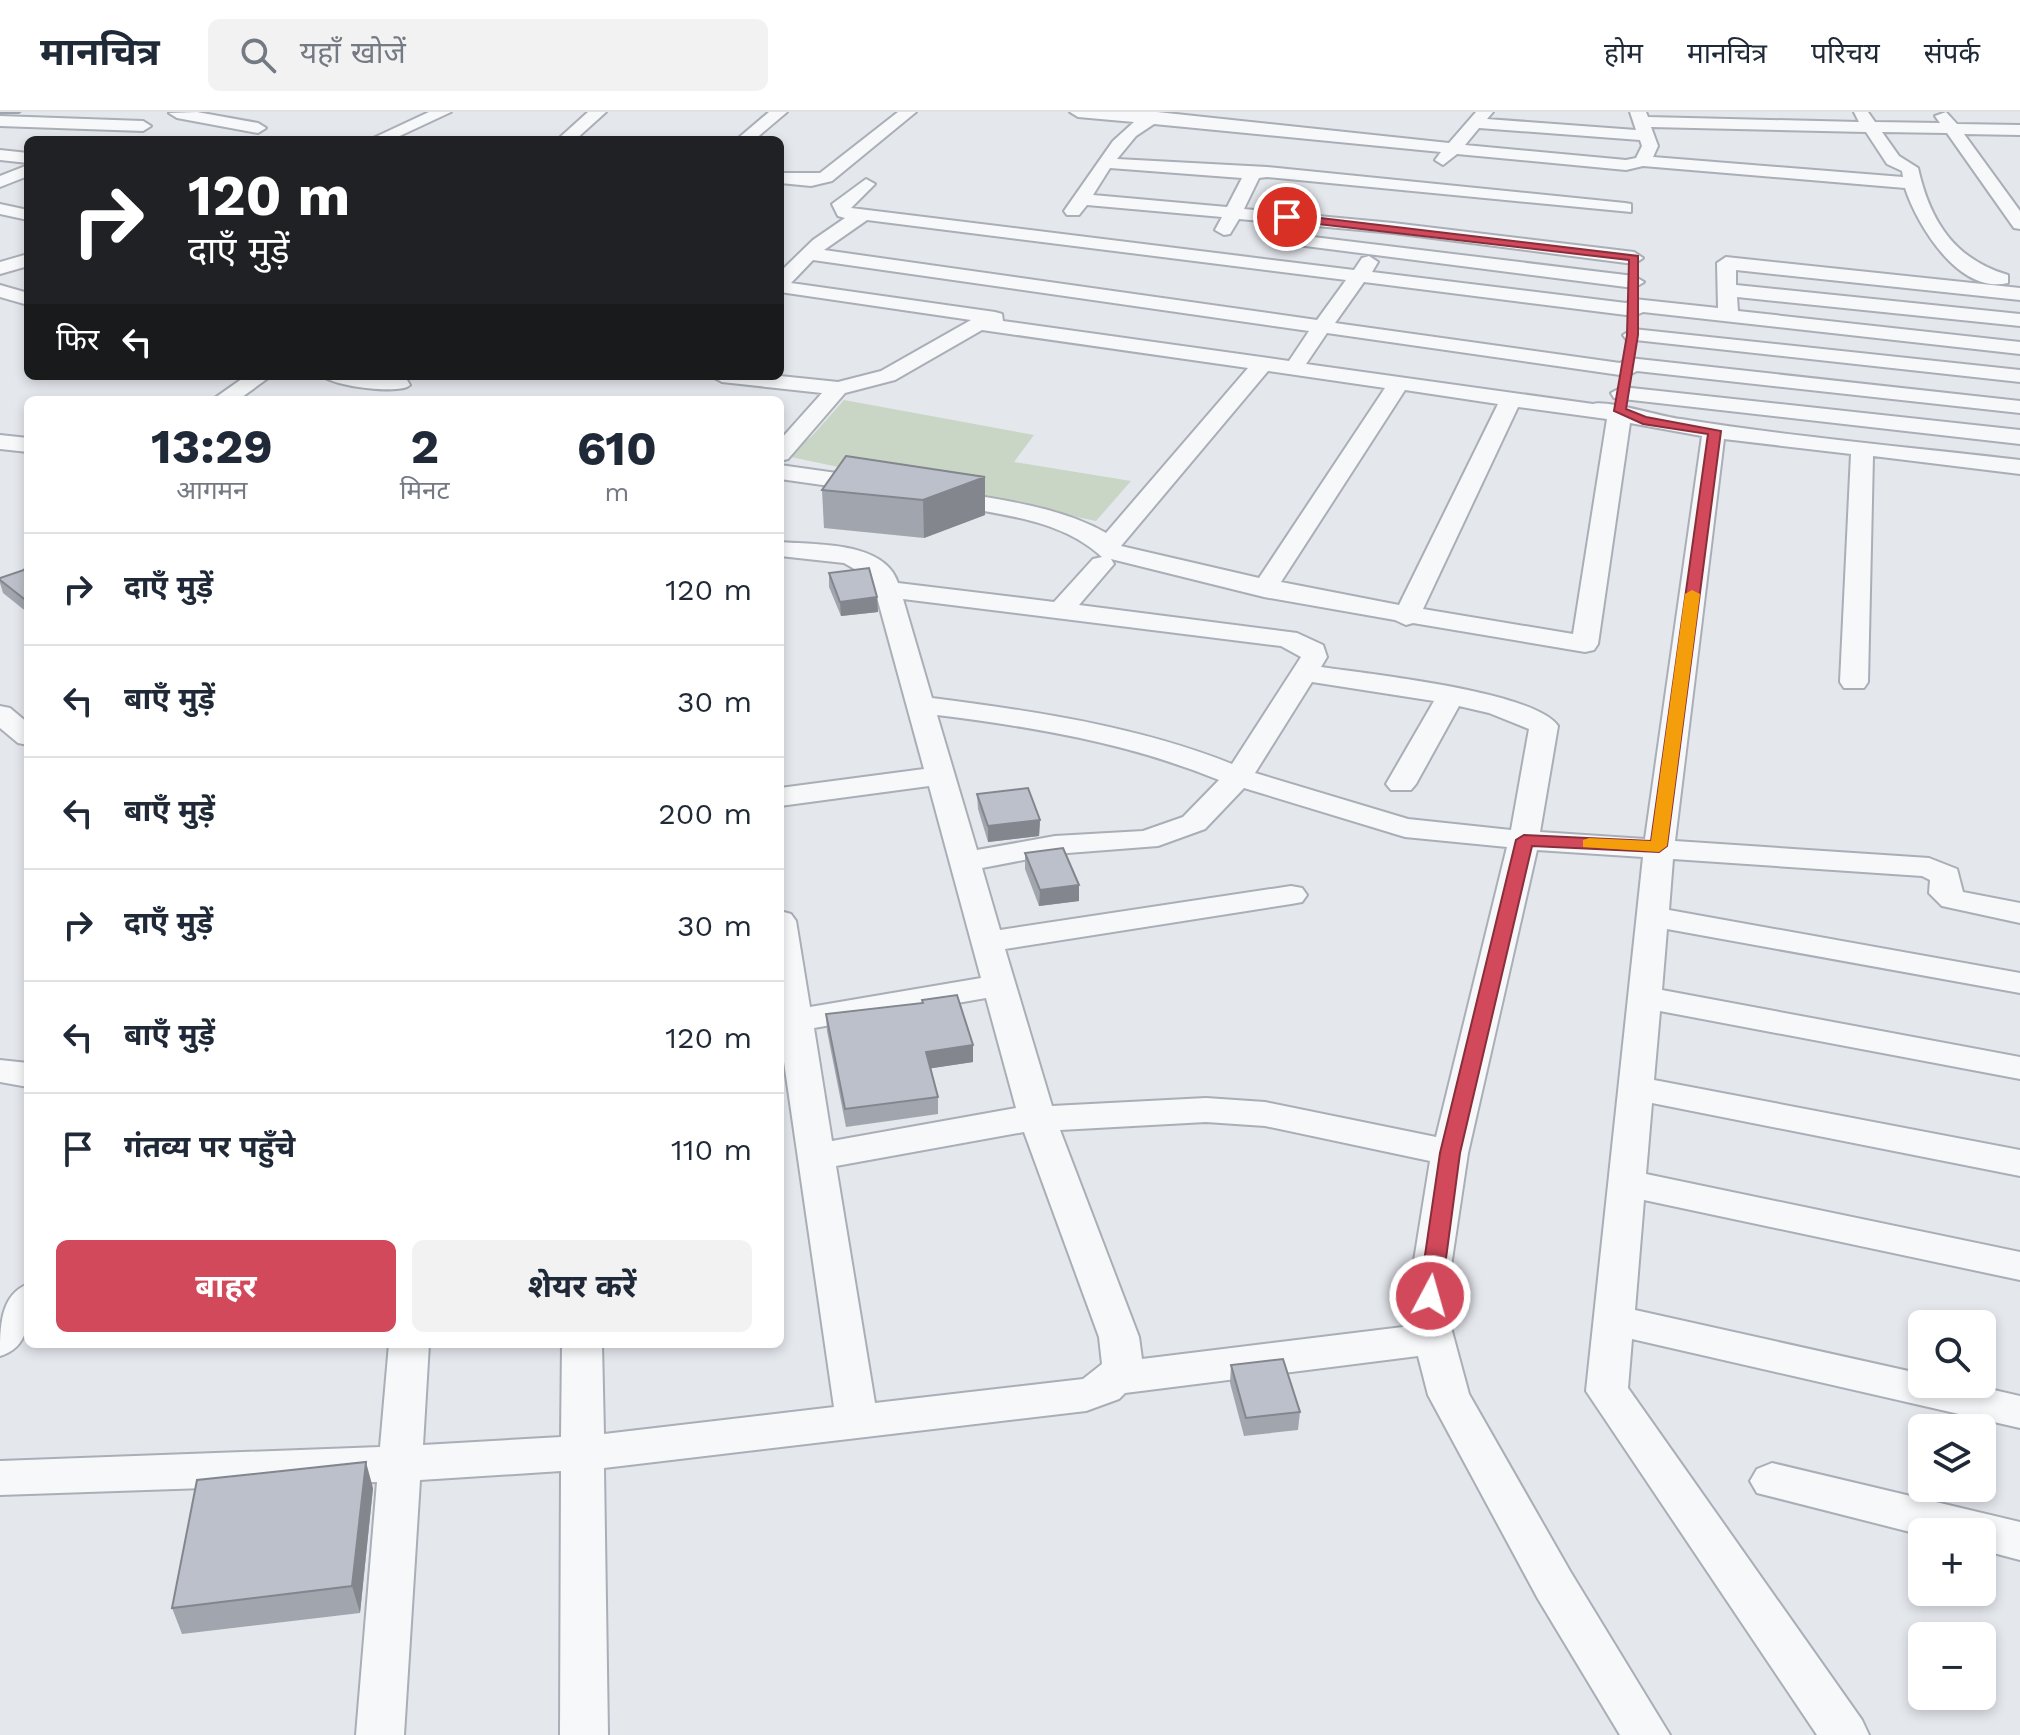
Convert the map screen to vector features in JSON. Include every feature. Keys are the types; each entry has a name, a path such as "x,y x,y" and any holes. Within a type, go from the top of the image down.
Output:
{"street":[{"path":"386,136 443,112"},
{"path":"570,136 598,112"},
{"path":"749,136 779,112"},
{"path":"784,178 811,181 826,177 908,112"},
{"path":"1078,112 1228,128 1468,130 1865,119 1954,128 2020,130"},
{"path":"1051,238 1082,199 1103,182 1121,139 1147,120 1173,112"},
{"path":"1939,112 1954,128 2020,224"},
{"path":"117,136 179,113 258,128"},
{"path":"1228,128 1251,114 1468,130 1639,163 1912,183"},
{"path":"1865,119 1893,160 1910,168 1912,183 1948,254 1983,274 2020,280"},
{"path":"0,121 143,126"},
{"path":"1639,163 1650,146 1642,124"},
{"path":"1298,360 1422,188 1428,169 1468,130"},
{"path":"1121,139 1151,142"},
{"path":"0,155 24,158"},
{"path":"1109,163 1253,174 1280,173 1422,188 1632,196"},
{"path":"1621,402 1633,335 1634,258 1633,242 1616,233 1643,175 1639,163"},
{"path":"0,182 24,172"},
{"path":"1239,233 1233,212 1235,194 1253,174"},
{"path":"866,184 840,207 850,214 1359,276 2020,348"},
{"path":"1082,199 1393,228 1634,258"},
{"path":"0,209 24,214"},
{"path":"784,278 796,260 864,215"},
{"path":"1209,257 1239,233 1634,282"},
{"path":"796,260 1628,367 2020,407"},
{"path":"0,268 24,261"},
{"path":"1728,316 1726,263 2020,294"},
{"path":"784,288 829,297 1621,402 2020,437"},
{"path":"1729,290 2020,320"},
{"path":"0,291 24,298"},
{"path":"761,380 838,388 888,376 979,324 1617,415 1619,423 1585,644 1406,617 1264,589 1109,551 1105,555"},
{"path":"1633,335 2020,376"},
{"path":"1060,611 1263,364"},
{"path":"229,396 254,380"},
{"path":"357,380 398,387"},
{"path":"1264,589 1399,383"},
{"path":"784,449 838,388"},
{"path":"1406,617 1511,399"},
{"path":"1621,402 1643,420 2020,467"},
{"path":"1714,431 1659,846 1607,1391 1845,1735"},
{"path":"0,442 24,445"},
{"path":"1854,682 1862,448"},
{"path":"784,473 894,488"},
{"path":"922,493 1087,531 1105,555"},
{"path":"784,550 868,563 878,568 887,589 1037,1118 1119,1337 1123,1369 1117,1378"},
{"path":"887,589 1297,641 1314,651 1304,673 1238,777 1194,823 1163,837 1119,844 1055,845 964,862"},
{"path":"1304,673 1450,698 1521,714 1544,726 1524,840 1450,1153 1431,1273 1429,1320 1449,1395 1554,1585 1646,1735"},
{"path":"1401,784 1450,698"},
{"path":"920,705 1081,728 1186,756 1238,777 1382,823 1524,840 1659,846 1929,867 1946,876 1945,893 1953,899 2020,913"},
{"path":"0,714 24,734"},
{"path":"784,796 940,776"},
{"path":"987,942 1291,895"},
{"path":"1652,917 2020,983"},
{"path":"784,972 788,1022 816,1157 857,1421"},
{"path":"788,1022 999,985"},
{"path":"1644,997 2020,1068"},
{"path":"0,1071 24,1074"},
{"path":"1635,1088 2020,1163"},
{"path":"816,1157 966,1127 1037,1118 1151,1111 1244,1111 1450,1153"},
{"path":"1627,1183 2020,1266"},
{"path":"1614,1320 2020,1412"},
{"path":"0,1478 400,1464 583,1453 1086,1395 1117,1378 1432,1339"},
{"path":"380,1735 409,1348"},
{"path":"582,1348 584,1735"},
{"path":"1772,1481 2020,1541"}],"green space":[{"path":"844,400 1034,435 1014,462 1131,481 1096,521 786,456 812,436"}],"building":[{"path":"846,456 985,477 923,500 822,490"},
{"path":"869,568 877,597 840,602 829,573"},
{"path":"24,570 24,599 0,580"},
{"path":"1028,788 1040,820 988,826 977,794"},
{"path":"1063,848 1079,885 1040,890 1025,853"},
{"path":"957,995 973,1045 926,1052 938,1097 845,1109 826,1014 923,1003 922,1000"},
{"path":"1283,1359 1300,1412 1246,1418 1231,1365"},
{"path":"366,1462 352,1586 172,1608 197,1480"}],"slow traffic":[{"path":"1589,843 1659,846 1692,594"}],"route":[{"path":"1287,217 1634,258 1633,335 1620,411 1643,420 1714,431 1659,846 1524,840 1450,1153 1430,1296"}]}
